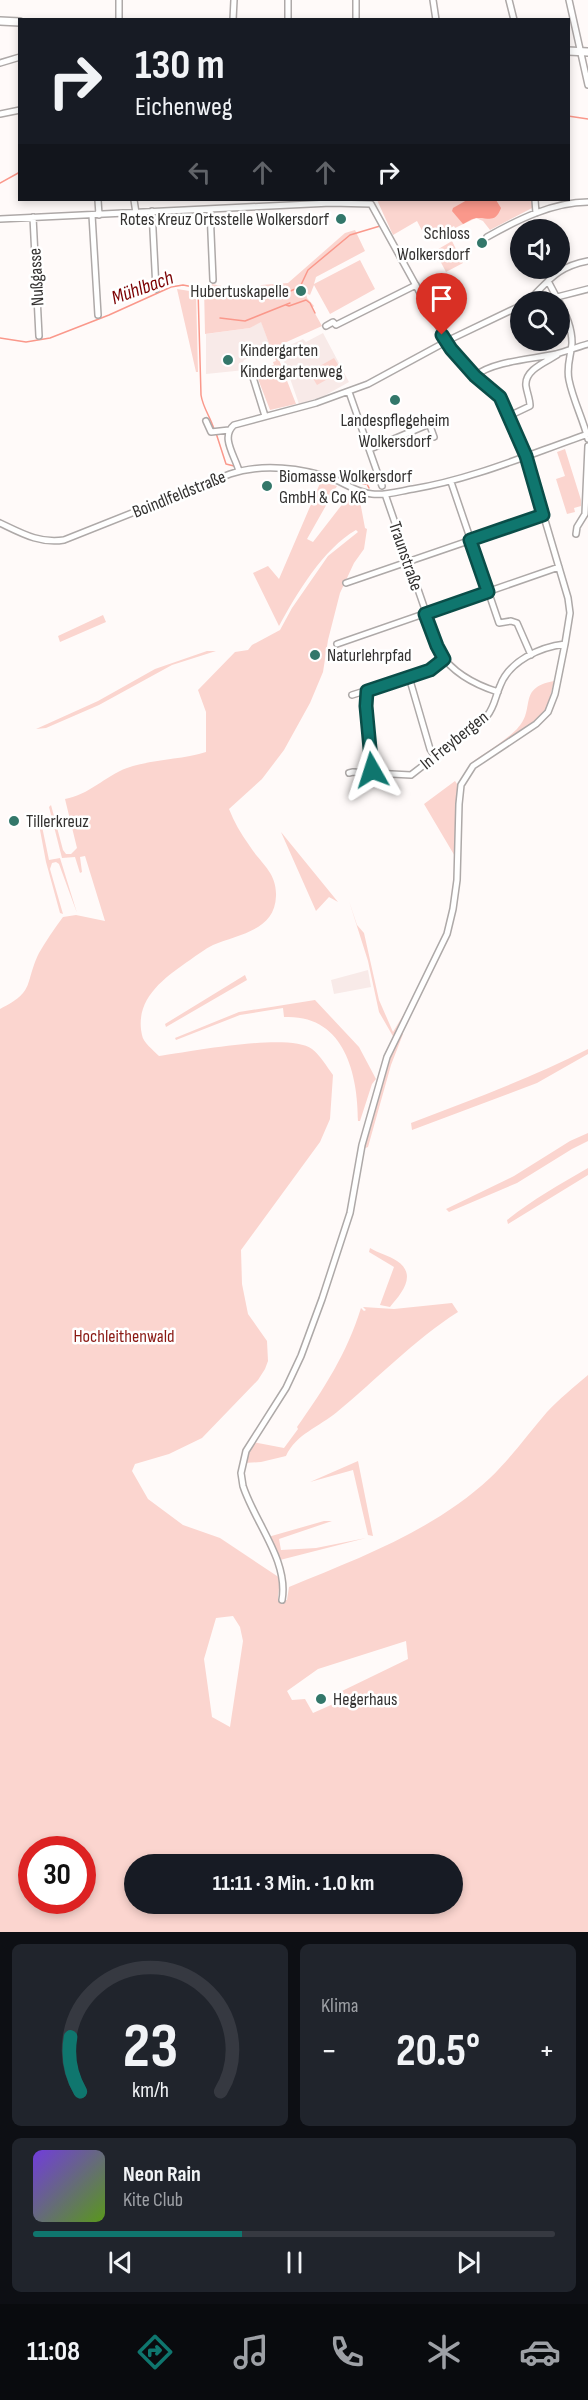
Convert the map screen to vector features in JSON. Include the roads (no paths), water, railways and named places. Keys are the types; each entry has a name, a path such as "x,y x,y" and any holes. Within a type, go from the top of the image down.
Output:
{"main road":[{"path":"0,21 18,22"},
{"path":"570,51 585,52"}],"street":[{"path":"119,0 119,18"},
{"path":"233,18 234,0"},
{"path":"288,0 288,18"},
{"path":"356,0 356,18"},
{"path":"433,0 436,18"},
{"path":"509,0 514,18"},
{"path":"569,0 585,52 588,85"},
{"path":"0,63 18,58"},
{"path":"0,114 18,110"},
{"path":"98,201 96,215 98,315"},
{"path":"134,201 136,213"},
{"path":"535,201 536,213"},
{"path":"487,237 536,213 572,203 588,202"},
{"path":"0,219 331,203 369,203 374,206 447,342 475,376 499,396 509,416 526,456 570,610 555,694 548,712 536,724 473,766 461,784 456,889 447,934 387,1057 362,1145 350,1213 308,1340 286,1388 252,1439 244,1457 241,1473 243,1486 281,1567 284,1588 282,1600"},
{"path":"210,210 213,280"},
{"path":"152,211 156,289"},
{"name":"Nußgasse","path":"33,217 39,336"},
{"path":"538,291 568,266 588,261"},
{"path":"548,281 553,291"},
{"path":"326,326 333,322 336,325 416,285"},
{"path":"570,296 588,289"},
{"path":"239,471 227,438 234,424 349,392 510,312"},
{"path":"570,349 588,344"},
{"path":"475,376 501,365 564,351"},
{"path":"570,351 569,380 588,436"},
{"path":"509,416 530,406 527,377 538,366 559,353"},
{"path":"251,370 265,416"},
{"path":"349,392 382,486"},
{"path":"206,421 210,430 217,432 229,430"},
{"path":"370,449 427,425 430,426 434,437"},
{"name":"Boindlfeldstraße","path":"0,523 35,539 51,542 64,540 239,471 273,468 310,472 336,480 362,492 384,494 451,482 588,436"},
{"path":"576,534 577,527 585,514 588,446"},
{"path":"451,482 499,623 511,621 517,623 531,655"},
{"name":"Traunstraße","path":"384,494 425,614 444,659 465,677 498,692"},
{"path":"346,583 543,515"},
{"path":"337,644 559,567"},
{"name":"In Freybergen","path":"349,773 409,776 488,716 495,705 506,674 518,662 531,655 565,644"},
{"path":"352,695 430,670 444,659"},
{"path":"409,677 430,749 434,755"},
{"path":"367,691 365,698 369,749 371,768 374,773"}],"waterway":[{"path":"570,116 588,119"},
{"path":"0,183 18,173"},
{"name":"Mühlbach","path":"0,338 26,342 50,338 171,287 183,285 251,298 288,292 300,287 308,270 350,235 380,226"},
{"path":"198,290 201,395 214,429"},
{"path":"286,305 306,300 315,313"},
{"path":"220,318 245,321 290,303"},
{"path":"216,433 226,464 234,466"},
{"path":"363,484 367,484 369,488"}],"place":[{"name":"Rotes Kreuz Ortsstelle Wolkersdorf","path":"341,219"},
{"name":"Schloss Wolkersdorf","path":"482,243"},
{"name":"Hubertuskapelle","path":"301,291"},
{"name":"Kindergarten Kindergartenweg","path":"228,360"},
{"name":"Landespflegeheim Wolkersdorf","path":"395,400"},
{"name":"Biomasse Wolkersdorf GmbH & Co KG","path":"267,486"},
{"name":"Naturlehrpfad","path":"315,655"},
{"name":"Tillerkreuz","path":"14,821"},
{"name":"Hegerhaus","path":"321,1699"}],"park label":[{"name":"Hochleithenwald","path":"124,1336"}]}
